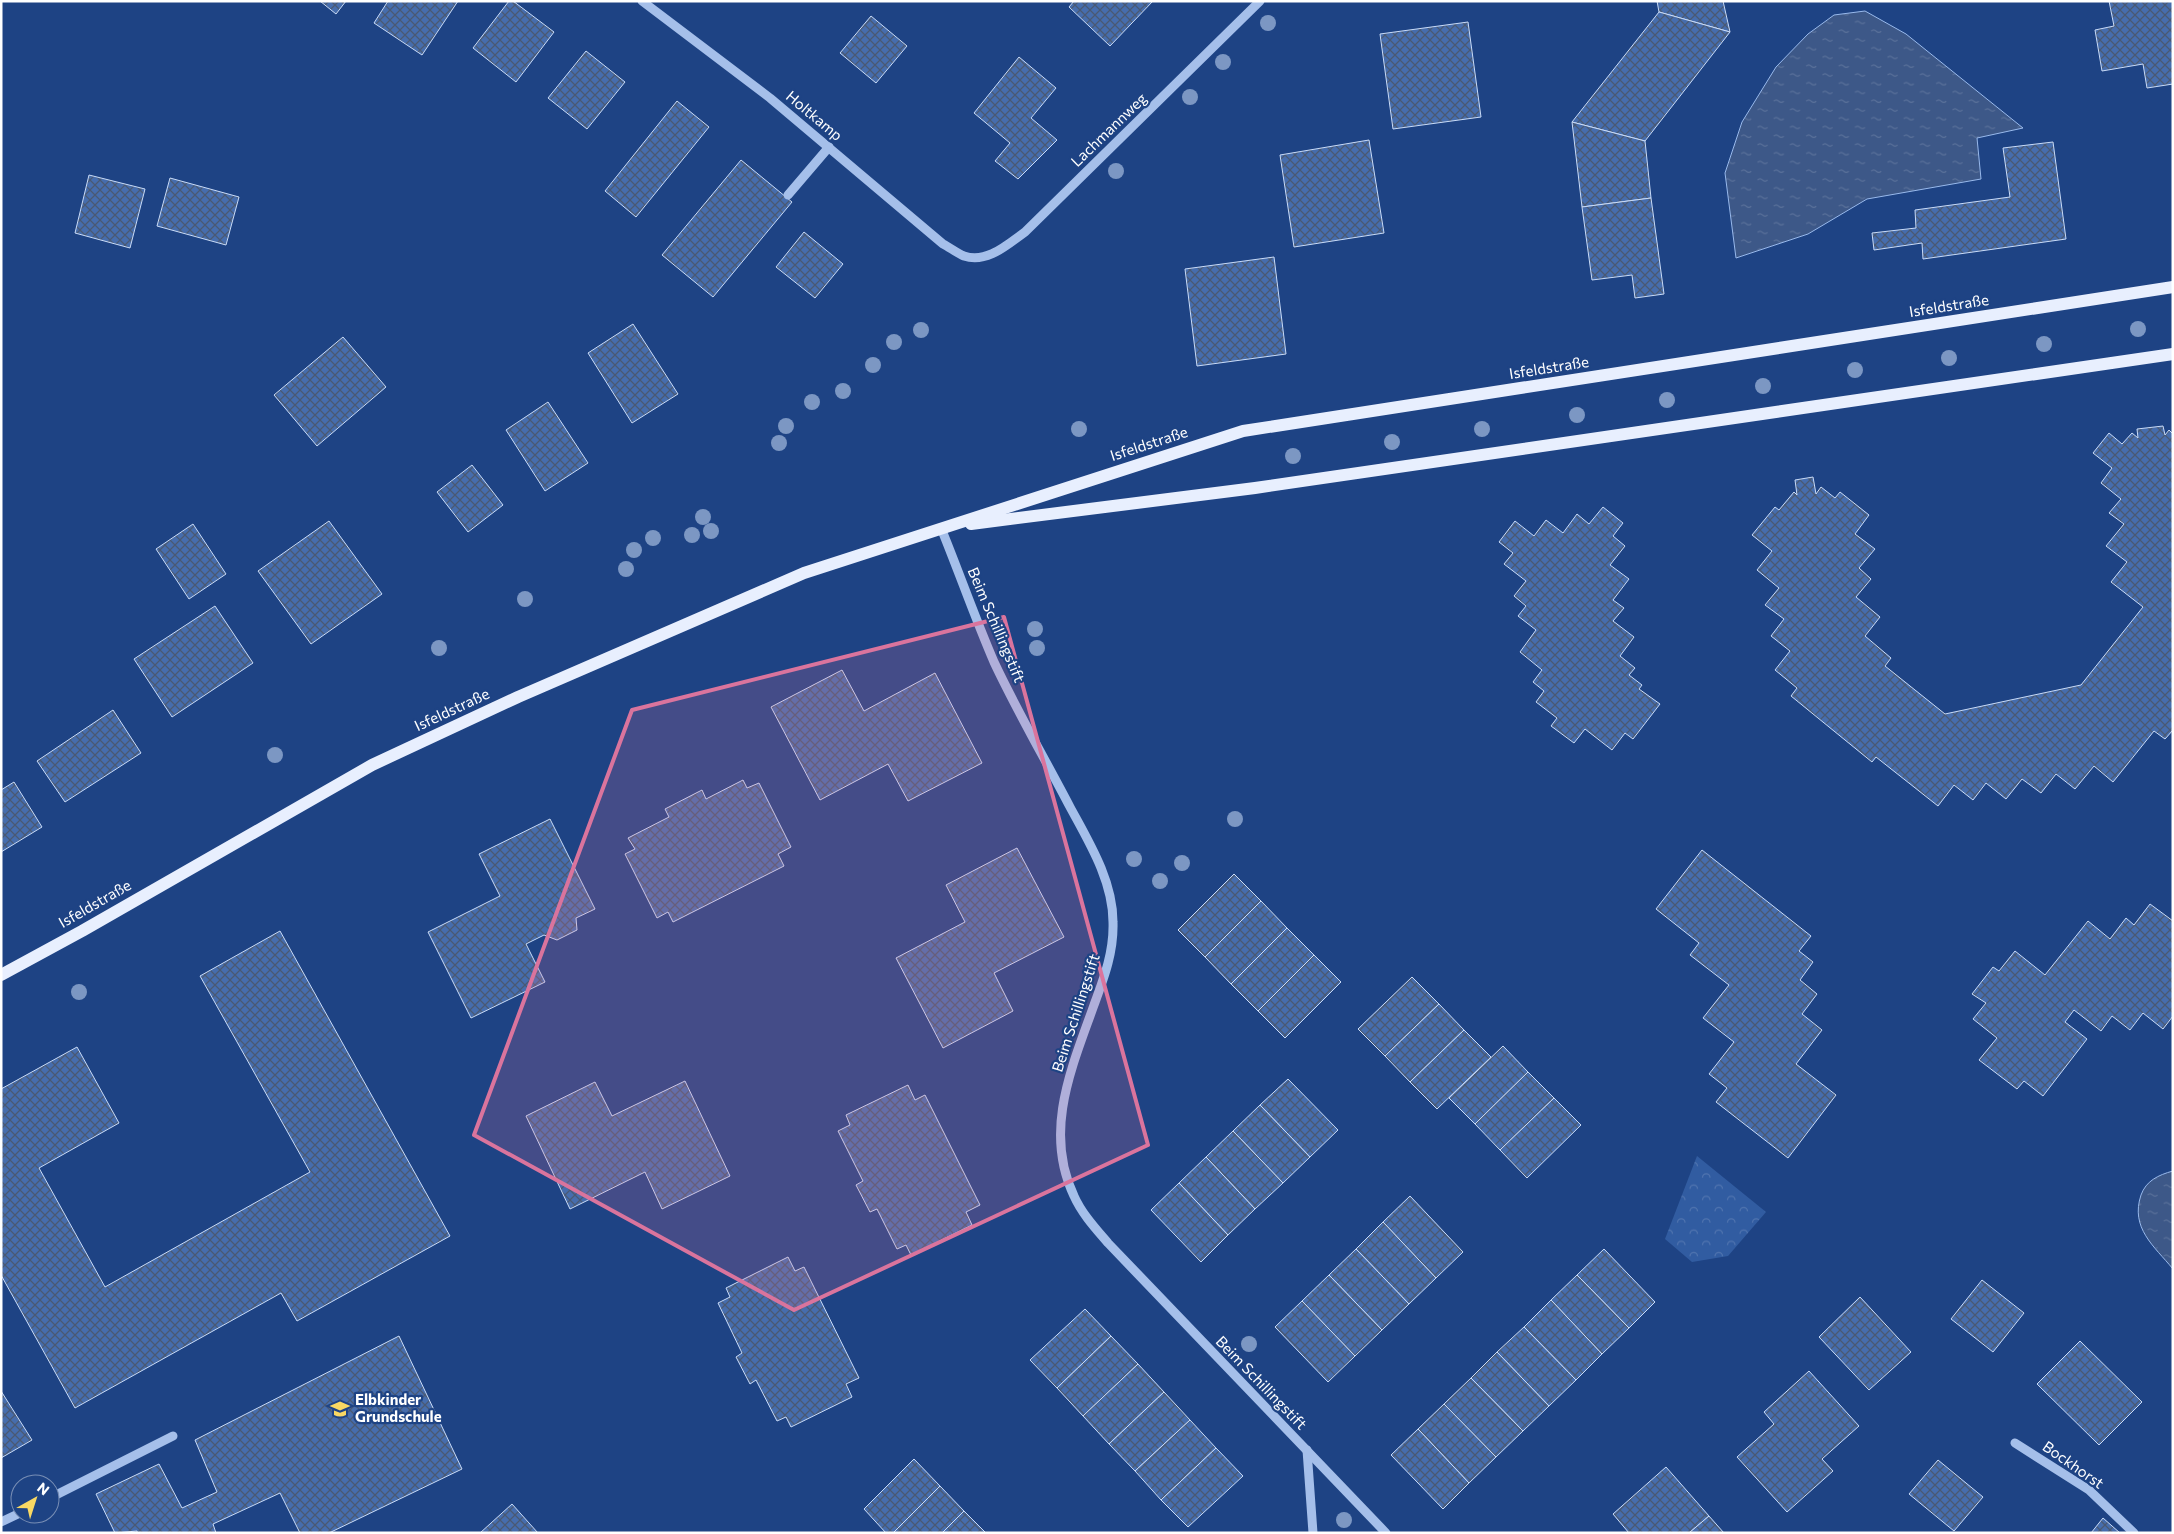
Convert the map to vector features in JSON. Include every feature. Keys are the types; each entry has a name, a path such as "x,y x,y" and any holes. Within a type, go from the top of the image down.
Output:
{"main road":[{"name":"Isfeldstraße","path":"1,975 82,931 372,765 518,697 804,573 1243,431 2173,287"},
{"name":"Isfeldstraße","path":"941,528 1255,488 2173,354"}],"street":[{"name":"Holtkamp","path":"642,1 770,98 943,244 964,256"},
{"name":"Lachmannweg","path":"964,256 982,258 1001,249 1025,232 1260,1"},
{"path":"788,195 829,147"},
{"name":"Beim Schillingstift","path":"941,528 994,662 1091,847 1106,883 1113,921 1112,949 1105,976 1069,1076 1059,1124 1060,1146 1065,1172 1074,1197 1089,1220 1108,1243 1386,1533"},
{"path":"60,1493 173,1436"},
{"name":"Bockhorst","path":"2016,1443 2089,1490 2134,1533"},
{"name":"Beim Schillingstift","path":"1306,1450 1313,1533"}],"highlighted area":[{"path":"1004,617 1148,1145 794,1310 474,1135 632,710"}],"green space":[{"path":"1697,1156 1766,1212 1728,1256 1692,1262 1665,1239"}],"water":[{"path":"1865,11 1906,34 2023,128 1977,138 1981,179 1867,199 1808,234 1736,258 1725,173 1742,122 1776,67 1808,34 1834,15"},
{"path":"2173,1171 2173,1269 2146,1236 2141,1227 2138,1207 2143,1190 2149,1182 2162,1174"}],"building":[{"path":"320,1 346,1 336,14"},
{"path":"388,1 458,1 422,55 374,23"},
{"path":"509,1 513,1 554,32 516,82 473,48"},
{"path":"1074,1 1153,1 1110,46 1069,7"},
{"path":"1657,1 1723,1 1730,32 1659,12"},
{"path":"2109,1 2173,1 2173,84 2147,88 2143,64 2102,71 2095,30 2114,26"},
{"path":"1659,12 1730,32 1645,141 1572,122"},
{"path":"871,16 907,46 876,83 840,53"},
{"path":"1468,22 1481,117 1393,129 1380,34"},
{"path":"586,51 625,82 587,129 548,98"},
{"path":"1019,57 1056,88 1031,118 1057,140 1018,179 995,161 1010,143 974,113"},
{"path":"677,101 709,127 636,217 605,191"},
{"path":"1572,122 1645,141 1651,198 1582,207"},
{"path":"1369,140 1384,233 1294,247 1280,155"},
{"path":"2053,142 2066,239 1923,259 1922,243 1874,250 1872,233 1916,228 1915,210 2010,197 2003,148"},
{"path":"741,160 792,202 713,297 662,255"},
{"path":"89,175 145,189 130,248 75,233"},
{"path":"170,178 239,197 226,245 157,226"},
{"path":"1651,198 1664,294 1635,298 1632,275 1592,280 1582,207"},
{"path":"804,232 843,264 815,298 776,267"},
{"path":"1274,257 1286,354 1197,366 1185,269"},
{"path":"633,324 678,394 632,423 588,353"},
{"path":"343,337 386,387 317,446 274,395"},
{"path":"548,402 588,463 545,491 506,430"},
{"path":"2163,426 2165,435 2169,430 2173,434 2173,730 2165,739 2154,731 2113,782 2094,766 2075,789 2056,774 2041,793 2022,779 2006,799 1986,783 1973,800 1954,785 1938,806 1876,757 1872,762 1791,696 1797,688 1775,670 1790,651 1771,636 1784,619 1765,605 1779,588 1757,570 1772,551 1752,535 1775,507 1779,510 1794,492 1797,495 1795,480 1813,477 1816,494 1821,487 1835,498 1840,492 1869,515 1855,534 1875,549 1859,568 1871,579 1856,597 1880,617 1865,636 1891,658 1885,666 1945,714 2081,685 2143,607 2111,582 2127,562 2106,546 2124,524 2109,513 2121,499 2101,483 2112,468 2093,453 2109,433 2122,444 2132,433 2138,438 2137,429"},
{"path":"472,465 503,505 468,532 437,492"},
{"path":"1603,507 1623,523 1613,536 1625,546 1610,565 1629,579 1613,600 1624,608 1613,621 1634,637 1620,656 1635,668 1629,675 1642,685 1639,689 1660,704 1633,739 1625,733 1612,750 1585,729 1574,743 1551,726 1557,718 1536,702 1544,691 1533,682 1542,670 1520,652 1536,630 1518,616 1526,606 1514,596 1526,581 1504,564 1513,553 1499,542 1515,521 1534,536 1546,520 1563,533 1577,514 1589,524"},
{"path":"329,521 382,594 311,644 258,571"},
{"path":"193,524 226,574 189,599 156,549"},
{"path":"215,606 253,663 172,717 134,659"},
{"path":"842,670 864,711 935,673 982,763 908,801 888,764 820,800 771,707"},
{"path":"113,710 141,753 65,802 37,761"},
{"path":"743,780 747,788 759,783 791,847 778,854 784,866 673,922 668,912 657,918 625,854 635,849 628,838 669,817 665,809 702,790 706,799"},
{"path":"14,782 42,827 1,852 1,790"},
{"path":"550,819 595,909 576,918 577,930 557,940 544,935 526,944 545,982 471,1018 428,932 500,896 479,854"},
{"path":"1017,848 1064,937 994,973 1013,1011 943,1048 896,958 965,922 946,885"},
{"path":"1702,850 1811,936 1799,951 1813,962 1800,980 1817,994 1802,1014 1822,1030 1796,1064 1836,1095 1788,1158 1716,1102 1727,1088 1709,1074 1734,1042 1703,1018 1729,985 1690,955 1699,943 1656,909"},
{"path":"1234,874 1261,901 1205,957 1178,930"},
{"path":"1261,901 1287,928 1231,984 1205,957"},
{"path":"2150,904 2173,921 2173,1016 2163,1029 2143,1013 2130,1030 2112,1016 2101,1031 2074,1010 2065,1022 2087,1039 2043,1096 2024,1081 2017,1089 1979,1060 1997,1038 1973,1019 1986,1003 1972,994 1993,967 1999,971 2015,951 2045,975 2088,921 2110,939 2126,918 2134,925"},
{"path":"1287,928 1314,955 1258,1011 1231,984"},
{"path":"280,931 450,1236 297,1321 281,1293 75,1408 1,1275 1,1089 77,1047 119,1123 39,1168 105,1287 310,1172 200,976"},
{"path":"1314,955 1341,982 1285,1038 1258,1011"},
{"path":"1412,977 1439,1004 1385,1056 1358,1029"},
{"path":"1439,1004 1464,1030 1410,1082 1385,1056"},
{"path":"1464,1030 1491,1057 1437,1109 1410,1082"},
{"path":"1503,1046 1528,1072 1475,1124 1449,1098"},
{"path":"1528,1072 1554,1098 1500,1150 1475,1124"},
{"path":"1288,1079 1338,1130 1310,1157 1260,1105"},
{"path":"685,1081 730,1176 662,1209 645,1172 570,1209 526,1116 595,1082 612,1116"},
{"path":"908,1085 915,1100 925,1095 980,1205 966,1212 972,1225 911,1255 906,1245 897,1249 877,1209 870,1212 856,1185 863,1181 838,1131 850,1125 846,1115"},
{"path":"1554,1098 1581,1125 1527,1178 1500,1150"},
{"path":"1260,1105 1310,1157 1283,1183 1233,1131"},
{"path":"1233,1131 1283,1183 1255,1209 1206,1157"},
{"path":"1206,1157 1255,1209 1228,1235 1179,1183"},
{"path":"1179,1183 1228,1235 1201,1262 1151,1210"},
{"path":"1410,1196 1463,1252 1436,1278 1383,1222"},
{"path":"1383,1222 1436,1278 1409,1304 1356,1249"},
{"path":"1356,1249 1409,1304 1382,1330 1329,1275"},
{"path":"1604,1249 1655,1302 1629,1328 1577,1275"},
{"path":"788,1257 795,1271 804,1267 859,1378 846,1384 852,1397 791,1427 786,1417 777,1421 756,1380 750,1384 736,1357 742,1353 718,1303 730,1297 726,1288"},
{"path":"1329,1275 1382,1330 1355,1356 1302,1301"},
{"path":"1577,1275 1629,1328 1602,1354 1551,1300"},
{"path":"1982,1280 2024,1313 1993,1352 1951,1319"},
{"path":"1860,1297 1911,1352 1869,1390 1819,1337"},
{"path":"1551,1300 1602,1354 1576,1380 1524,1327"},
{"path":"1302,1301 1355,1356 1328,1382 1275,1327"},
{"path":"1085,1309 1111,1336 1057,1388 1030,1360"},
{"path":"1524,1327 1576,1380 1549,1406 1497,1352"},
{"path":"399,1336 462,1469 329,1533 300,1533 280,1493 213,1524 216,1533 137,1533 137,1531 115,1533 96,1494 159,1464 182,1508 217,1492 195,1440"},
{"path":"1111,1336 1138,1364 1083,1416 1057,1388"},
{"path":"2080,1341 2142,1402 2099,1445 2037,1384"},
{"path":"1497,1352 1549,1406 1523,1431 1471,1378"},
{"path":"1138,1364 1164,1392 1109,1444 1083,1416"},
{"path":"1809,1371 1859,1426 1822,1459 1833,1471 1787,1512 1737,1457 1774,1424 1764,1412"},
{"path":"1471,1378 1523,1431 1496,1457 1444,1404"},
{"path":"1,1391 32,1440 1,1458"},
{"path":"1164,1392 1190,1420 1135,1471 1109,1444"},
{"path":"1444,1404 1496,1457 1469,1483 1418,1429"},
{"path":"1190,1420 1216,1448 1161,1500 1135,1471"},
{"path":"1418,1429 1469,1483 1443,1509 1391,1455"},
{"path":"1216,1448 1243,1476 1188,1527 1161,1500"},
{"path":"914,1459 940,1486 893,1533 886,1533 864,1509"},
{"path":"1938,1460 1983,1497 1954,1531 1909,1494"},
{"path":"1666,1467 1709,1516 1689,1533 1629,1533 1613,1514"},
{"path":"940,1486 964,1511 942,1533 893,1533"},
{"path":"512,1504 538,1533 480,1533"},
{"path":"964,1511 986,1533 942,1533"},
{"path":"1709,1516 1724,1533 1689,1533"},
{"path":"2103,1518 2120,1533 2091,1533"}],"place":[{"name":"Elbkinder Grundschule","path":"340,1409"}]}
